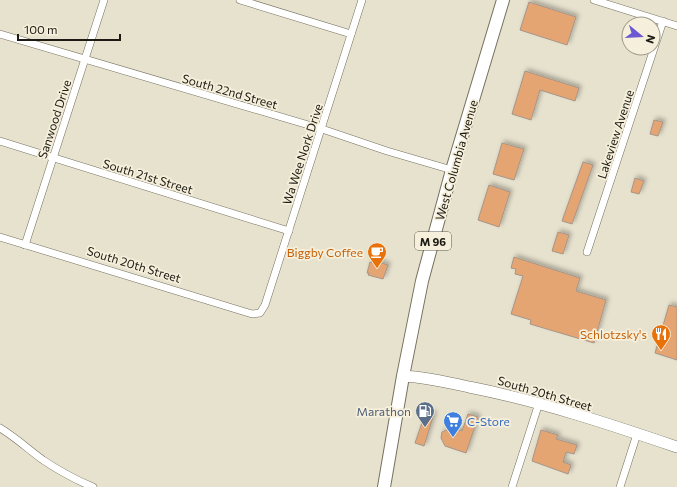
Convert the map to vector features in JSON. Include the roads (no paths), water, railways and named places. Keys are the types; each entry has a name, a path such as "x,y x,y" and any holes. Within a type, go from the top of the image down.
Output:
{"main road":[{"name":"West Columbia Avenue","path":"384,487 403,376 423,280 452,170 503,0"},
{"name":"South 20th Street","path":"403,376 419,377 491,391 539,403 677,447"}],"street":[{"name":"Sanwood Drive","path":"25,245 104,0"},
{"path":"240,0 351,34"},
{"name":"Wa Wee Nork Drive","path":"260,313 265,305 362,0"},
{"path":"594,0 677,26"},
{"name":"Lakeview Avenue","path":"587,252 663,22"},
{"name":"South 22nd Street","path":"0,34 322,129 386,151 452,170"},
{"name":"South 21st Street","path":"0,141 289,231"},
{"name":"South 20th Street","path":"0,237 252,314 260,313"},
{"path":"512,487 539,403"},
{"path":"0,428 16,438 44,460 68,475 93,487"},
{"path":"620,487 637,434"}],"place":[{"name":"Biggby Coffee","path":"377,269"},
{"name":"Schlotzsky's","path":"661,351"},
{"name":"Marathon","path":"425,428"},
{"name":"C-Store","path":"453,438"}]}
